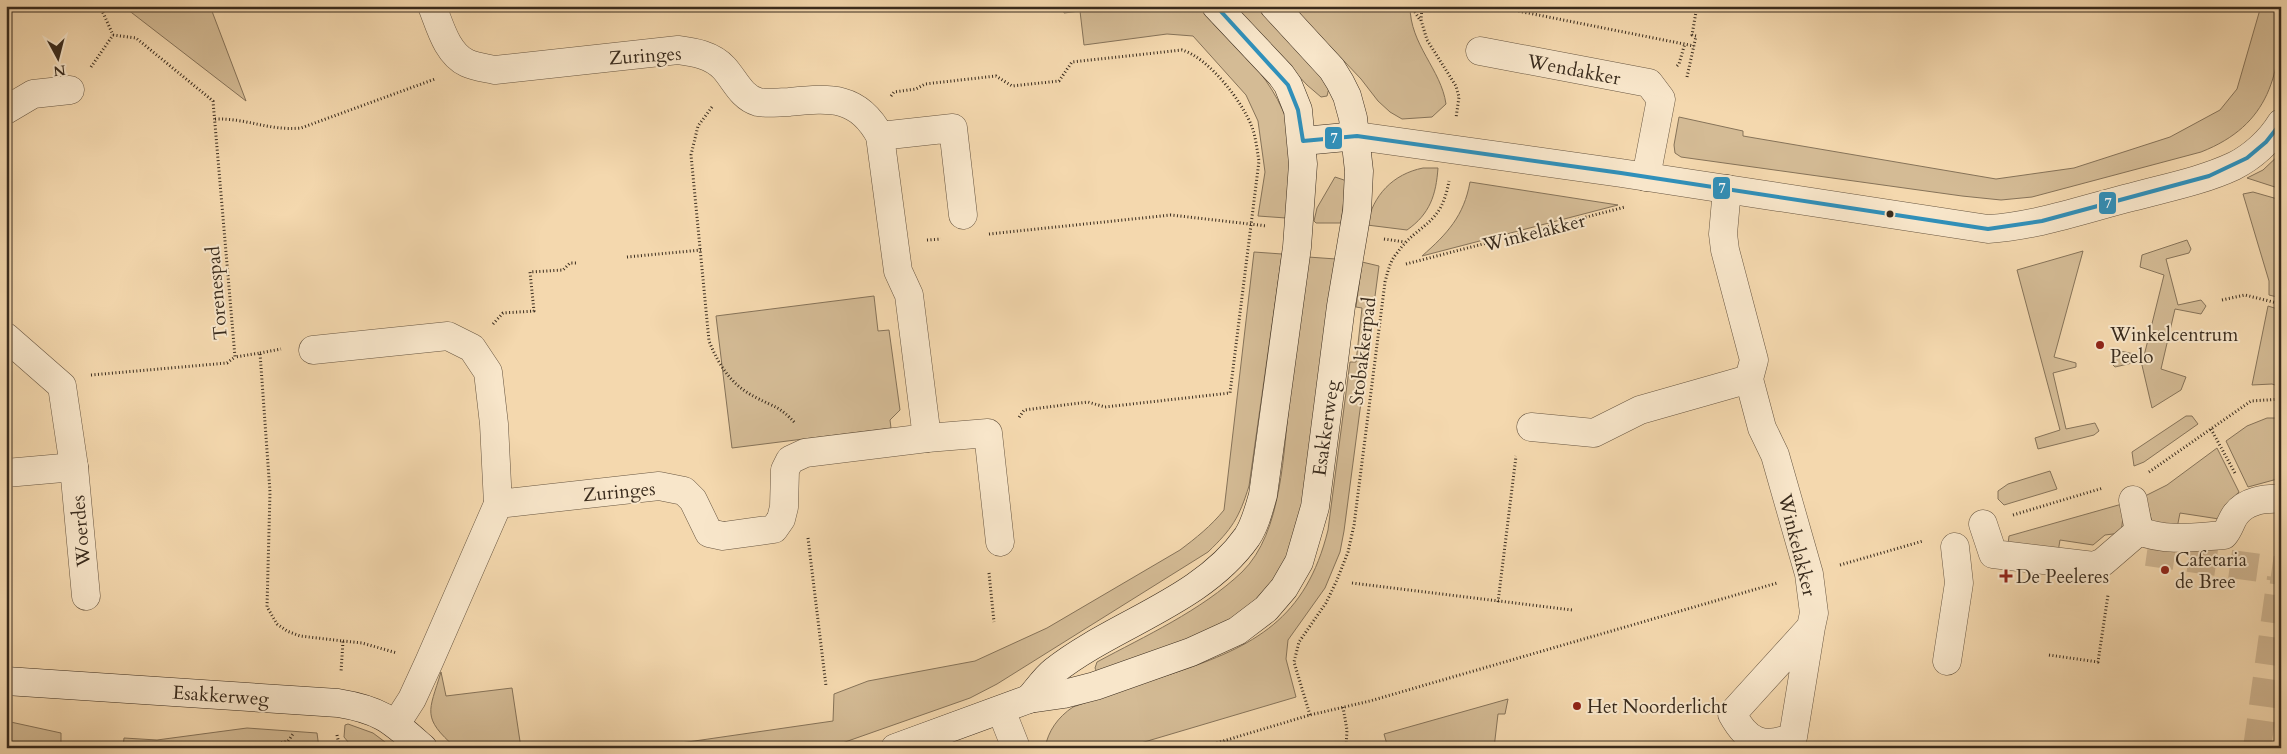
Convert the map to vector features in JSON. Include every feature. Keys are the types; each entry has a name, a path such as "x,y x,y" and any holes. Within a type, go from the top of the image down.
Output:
{"street":[{"path":"432,6 452,51 466,63"},
{"name":"Esakkerweg","path":"1029,699 1053,672 1085,650 1196,585 1224,562 1247,537 1257,517 1263,495 1302,206 1303,141 1298,110 1288,85 1216,6"},
{"name":"Esakkerweg","path":"895,748 1029,699 1064,694 1095,686 1191,652 1237,631 1266,609 1284,588 1299,562 1315,507 1341,306 1357,211 1360,170 1357,136 1347,96 1332,69 1274,6"},
{"name":"Zuringes","path":"466,63 495,70 678,50 706,56 723,67 731,80 751,100 761,103 820,99 854,105 875,128"},
{"name":"Wendakker","path":"1480,51 1649,83 1660,98"},
{"path":"6,110 33,94 70,90"},
{"path":"1646,177 1660,98"},
{"path":"1303,141 1357,136 1646,177 1988,229 2007,228 2038,222 2189,181 2232,167 2248,158 2264,144 2281,123"},
{"path":"927,438 909,295 898,272 875,128 954,128 964,216"},
{"name":"Winkelakker","path":"1727,189 1723,234 1725,250 1754,360 1749,379 1762,428 1775,455 1809,574 1814,613 1812,627"},
{"path":"313,350 448,336 472,348 488,372 494,424 498,504 429,662 409,703 396,724"},
{"path":"6,337 62,386"},
{"path":"1531,427 1594,432 1640,410 1749,379"},
{"name":"Woerdes","path":"62,386 74,467 86,596"},
{"path":"781,519 784,507 783,480 785,470 790,460 805,452 988,433 1000,542"},
{"path":"6,473 74,467"},
{"name":"Zuringes","path":"498,504 659,486 684,491 693,500 710,532 723,536 774,529 781,519"},
{"path":"1983,524 1993,554 2094,566 2137,542 2152,536 2177,539 2224,535 2230,528 2235,514 2249,503 2281,499"},
{"path":"2133,500 2137,542"},
{"path":"1947,661 1959,583 1956,547"},
{"name":"Esakkerweg","path":"6,681 338,703 376,711 396,724 423,748"},
{"path":"1001,710 1016,748"}],"path":[{"name":"Torenespad","path":"100,6 113,35 136,38 213,101 235,356 260,353 270,492 267,607 277,624 300,636 344,641"},
{"path":"1411,6 1421,20"},
{"name":"Stobakkerpad","path":"1310,715 1294,662 1299,642 1326,602 1348,552 1354,525 1385,282 1391,261 1398,251 1434,219 1442,205 1448,188 1459,97 1456,86 1427,40 1421,20 1422,6"},
{"path":"1498,6 1694,46"},
{"path":"1660,98 1681,102 1696,36 1692,35 1697,6"},
{"path":"2065,6 2078,8 2078,6"},
{"path":"1679,64 1684,43"},
{"path":"875,128 894,92 916,89 925,84 996,76 1012,86 1059,81 1072,62 1182,50 1193,53 1204,62 1237,100 1252,127 1259,161 1230,393 1105,407 1088,402 1024,410 1017,420 997,423 988,433"},
{"path":"215,119 234,119 262,127 282,130 301,128 435,79 466,63"},
{"path":"731,80 698,126 691,155 709,341 718,364 734,384 756,398 780,408 796,424 801,432 805,452"},
{"name":"Winkelakker","path":"1406,264 1623,209 1646,177"},
{"path":"985,235 1171,215 1299,230"},
{"path":"893,241 948,238"},
{"path":"628,257 701,250"},
{"path":"472,348 503,313 534,311 530,272 563,270 570,263 577,263"},
{"path":"2222,300 2245,296 2281,304"},
{"path":"62,386 93,374 228,363 235,356"},
{"path":"1498,602 1518,440 1531,427"},
{"path":"2211,429 2249,503"},
{"path":"781,519 808,536 826,686"},
{"path":"994,622 987,558 1000,542"},
{"path":"1352,583 1572,610"},
{"path":"2049,654 2098,662 2109,591"},
{"path":"338,703 344,641 362,643 429,662"},
{"path":"1200,748 1310,715 1343,708 1347,730 1346,748"},
{"path":"261,748 288,741 292,736 293,726"}],"shaded area":[{"path":"123,6 210,6 246,101"},
{"path":"1063,6 1198,6 1259,72 1272,90 1282,109 1289,130 1293,153 1292,177 1286,218 1258,216 1265,172 1258,121 1246,95 1193,36 1167,34 1084,45 1080,11 1064,13"},
{"path":"1233,6 1255,6 1314,68 1329,88 1327,96 1321,97 1307,85"},
{"path":"1292,6 1410,6 1411,20 1415,33 1438,79 1446,104 1432,117 1402,119 1390,112"},
{"path":"2261,6 2281,6 2278,54 2274,75 2267,94 2257,112 2243,127 2224,141 2201,152 2032,197 2001,200 1962,196 1681,157 1675,153 1674,145 1679,117 1743,131 1743,136 1996,179 2074,168 2170,137 2220,110 2237,89"},
{"path":"2281,153 2281,189 2247,178 2263,170"},
{"path":"1423,168 1438,168 1436,187 1430,203 1415,224 1407,230 1367,225 1379,195 1402,175"},
{"path":"1335,177 1344,180 1346,184 1341,223 1316,223 1314,221 1317,208"},
{"path":"1470,182 1618,205 1422,256 1447,232 1459,215"},
{"path":"2253,192 2281,200 2281,298 2269,295 2269,281 2243,194"},
{"path":"2187,240 2191,249 2189,253 2166,259 2178,305 2201,300 2206,306 2201,314 2175,309 2161,369 2186,377 2181,390 2152,408 2141,361 2115,367 2113,365 2115,352 2120,351 2144,356 2164,275 2140,267 2142,255"},
{"path":"2083,251 2054,357 2076,363 2076,367 2053,373 2066,429 2095,423 2099,431 2094,435 2038,449 2035,438 2060,430 2017,270"},
{"path":"1254,252 1282,254 1249,486 1242,507 1234,522 1208,552 997,684 970,698 828,748 646,748 833,721 834,694 868,681 975,661 1047,628 1180,550 1198,536 1224,510"},
{"path":"1308,257 1336,259 1305,503 1285,566 1262,597 1219,628 1097,672 1095,668 1097,662 1172,622 1209,599 1242,572 1256,555 1266,535 1279,490"},
{"path":"1362,262 1379,266 1344,531 1340,552 1325,588 1288,640 1286,659 1296,697 1124,748 1045,748 1054,725 1073,707 1203,663 1229,652 1273,625 1291,607 1306,586 1318,561 1328,530 1350,362 1356,362 1362,308 1356,307"},
{"path":"874,296 878,331 889,330 900,410 890,420 891,428 732,448 716,316"},
{"path":"2268,306 2281,310 2281,387 2272,384 2252,385"},
{"path":"2186,416 2192,416 2198,424 2144,462 2134,466 2132,452"},
{"path":"2267,418 2281,418 2281,478 2248,487 2226,441 2247,426"},
{"path":"2217,448 2239,492 2225,505 2219,519 2180,513 2176,533 2154,529 2145,496 2167,485"},
{"path":"2050,471 2057,489 2004,505 1998,499 1998,491 2008,484"},
{"path":"2122,504 2124,510 2121,533 2105,535 2093,545 2060,540 2058,552 2008,544 2009,536"},
{"path":"441,672 446,696 512,688 521,748 456,748 437,729 431,713 433,696"},
{"path":"1508,699 1505,714 1498,714 1494,748 1388,748 1384,734"},
{"path":"6,721 61,733 61,746 89,748 6,748"},
{"path":"348,724 373,733 393,748 353,748 344,737 345,725"},
{"path":"247,728 317,733 319,748 123,748 124,738 157,740"}],"tunnel":[{"path":"2147,552 2281,571"},
{"path":"2257,748 2281,578"}],"transit line":[{"name":"7","path":"1216,6 1288,85 1298,110 1303,141 1357,136 1621,173 1988,229 2042,221 2209,176 2247,158 2266,142 2281,123"}],"place":[{"name":"Winkelcentrum Peelo","path":"2100,345"},
{"name":"Cafetaria de Bree","path":"2165,570"},
{"name":"De Peeleres","path":"2006,576"},
{"name":"Het Noorderlicht","path":"1577,706"}]}
